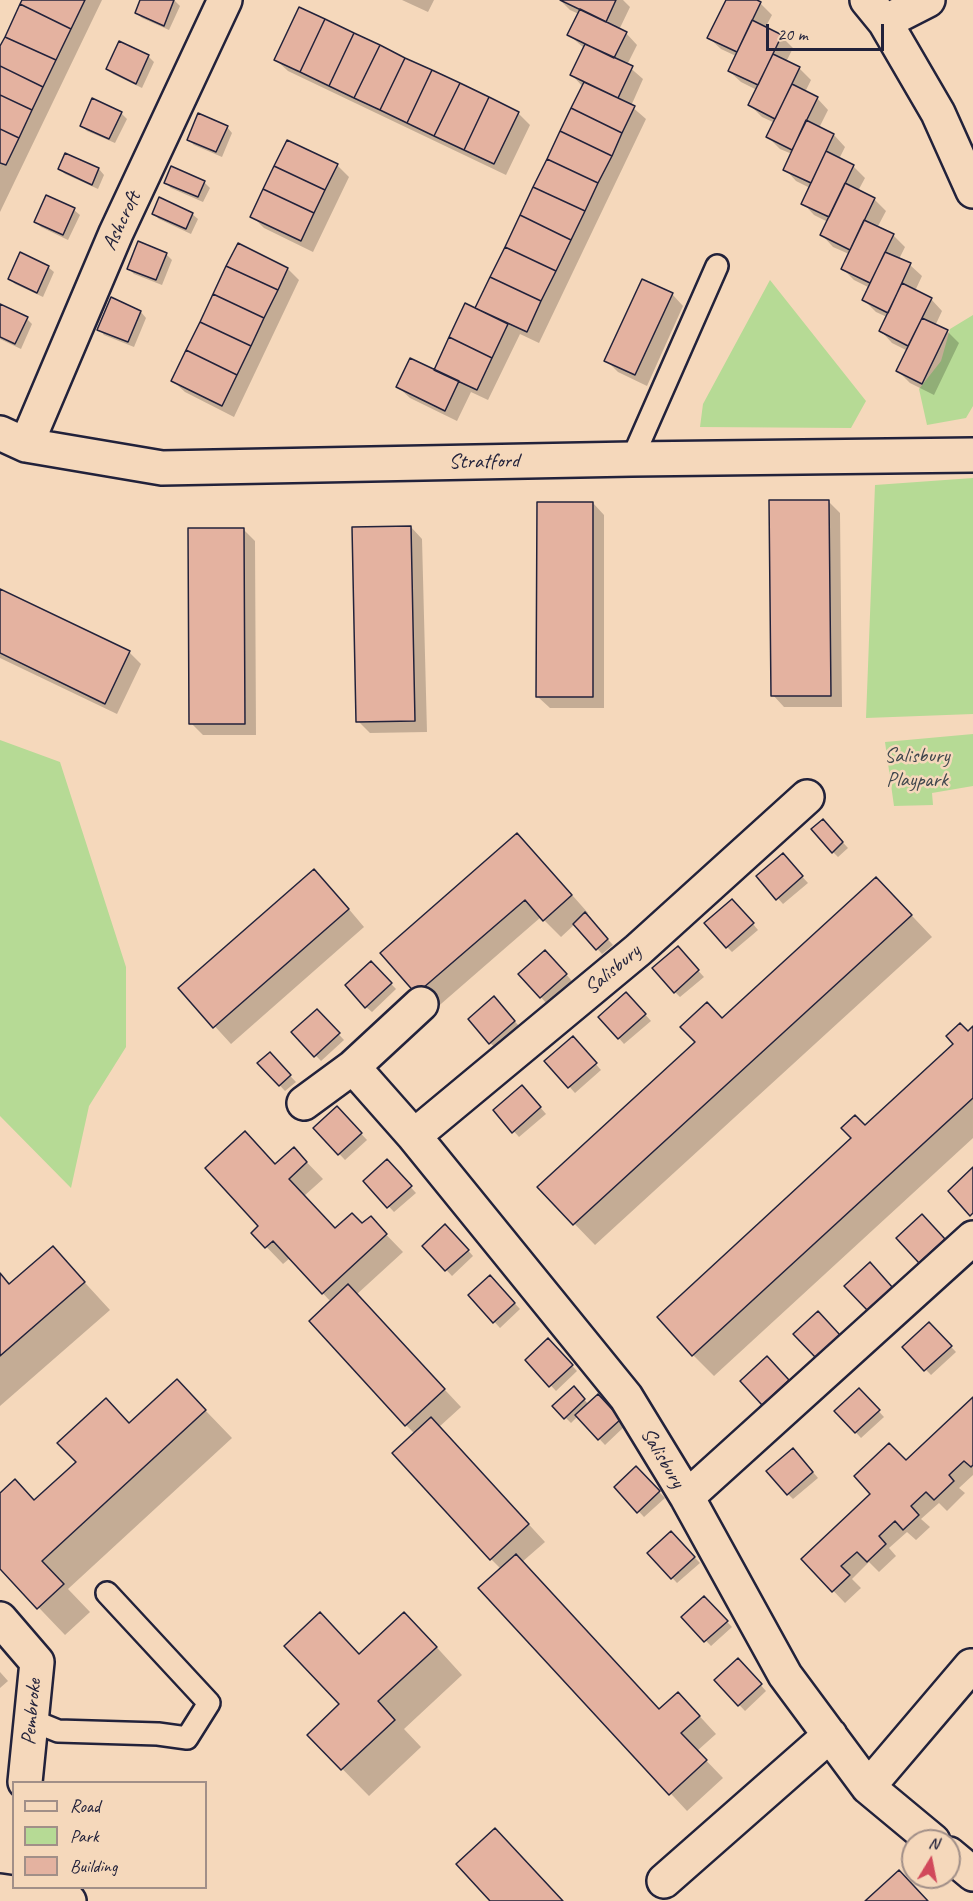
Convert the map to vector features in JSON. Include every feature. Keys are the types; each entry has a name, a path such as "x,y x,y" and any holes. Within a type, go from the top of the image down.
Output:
{"street":[{"name":"Ashcroft","path":"13,439 116,233 225,0"},
{"path":"927,0 876,11 938,113 973,190"},
{"name":"Stratford","path":"13,439 162,468 973,455"},
{"name":"Salisbury","path":"414,1136 638,950 807,797"},
{"path":"304,1103 352,1067 421,1004"},
{"name":"Salisbury","path":"352,1067 414,1136 626,1397 687,1497 785,1675 868,1787 919,1829"},
{"name":"Salisbury","path":"687,1497 973,1238"},
{"name":"Pembroke","path":"0,1619 37,1662 25,1781"},
{"path":"868,1787 971,1666"},
{"path":"664,1881 830,1735"},
{"path":"961,1864 973,1874"},
{"path":"10,1890 69,1901"}],"lane":[{"path":"632,459 717,266"},
{"path":"31,1720 58,1731 158,1734 188,1738 209,1703 107,1593"}],"green space":[{"path":"770,280 866,401 851,428 700,427 703,404"},
{"path":"973,315 973,406 966,418 927,425 919,389 941,361 950,329"},
{"path":"973,478 973,714 866,718 875,485"},
{"name":"Salisbury Playpark","path":"973,734 973,786 932,793 933,805 894,806 885,742"},
{"path":"0,740 60,762 126,967 126,1047 89,1106 71,1188 0,1116"}],"building":[{"path":"22,0 85,0 71,29 20,4"},
{"path":"140,0 174,0 164,26 135,13"},
{"path":"560,0 616,0 606,22"},
{"path":"726,0 761,2 737,52 707,38"},
{"path":"20,4 71,29 56,60 5,37"},
{"path":"299,7 325,19 300,72 274,60"},
{"path":"580,9 627,32 614,58 567,35"},
{"path":"325,19 354,33 329,86 300,72"},
{"path":"752,20 782,35 758,85 728,71"},
{"path":"354,33 380,45 354,98 329,86"},
{"path":"5,37 56,60 43,87 0,66 0,46"},
{"path":"119,41 149,55 136,84 106,69"},
{"path":"585,44 633,66 618,98 570,75"},
{"path":"380,45 405,58 380,110 354,98"},
{"path":"773,54 800,67 775,119 748,105"},
{"path":"405,58 432,70 407,123 380,110"},
{"path":"0,66 43,87 32,110 0,95"},
{"path":"432,70 460,83 434,136 407,123"},
{"path":"584,82 635,106 622,133 571,108"},
{"path":"460,83 489,97 464,150 434,136"},
{"path":"792,84 818,97 792,150 766,137"},
{"path":"0,95 32,110 19,138 0,129"},
{"path":"489,97 519,112 494,164 464,150"},
{"path":"92,98 122,112 109,139 80,126"},
{"path":"571,108 622,133 612,156 560,131"},
{"path":"198,113 228,126 216,152 187,140"},
{"path":"806,120 834,134 811,183 783,170"},
{"path":"0,129 19,138 6,165 0,163"},
{"path":"560,131 612,156 598,183 547,159"},
{"path":"287,140 338,164 325,190 274,166"},
{"path":"826,151 854,165 829,217 801,204"},
{"path":"65,153 99,168 92,185 58,169"},
{"path":"547,159 598,183 585,211 533,187"},
{"path":"171,166 205,181 198,197 164,183"},
{"path":"274,166 325,190 314,213 263,189"},
{"path":"845,183 875,198 850,250 820,235"},
{"path":"533,187 585,211 571,240 520,215"},
{"path":"263,189 314,213 301,241 250,217"},
{"path":"46,195 75,208 63,235 34,222"},
{"path":"159,197 193,213 186,229 152,214"},
{"path":"520,215 571,240 556,271 505,247"},
{"path":"864,220 894,234 870,283 841,269"},
{"path":"138,241 167,253 156,280 127,269"},
{"path":"238,243 288,268 278,290 226,266"},
{"path":"505,247 556,271 541,301 490,277"},
{"path":"20,252 49,266 37,293 8,279"},
{"path":"885,252 911,263 888,313 862,300"},
{"path":"226,266 278,290 264,318 213,294"},
{"path":"490,277 541,301 527,332 475,308"},
{"path":"642,279 673,293 635,375 604,361"},
{"path":"902,283 932,298 908,346 879,331"},
{"path":"213,294 264,318 251,346 200,322"},
{"path":"111,297 141,311 128,342 97,330"},
{"path":"465,303 508,324 492,358 449,337"},
{"path":"0,304 28,317 15,344 0,337"},
{"path":"922,318 948,330 922,384 896,371"},
{"path":"200,322 251,346 237,375 186,350"},
{"path":"449,337 492,358 477,390 434,370"},
{"path":"186,350 237,375 222,406 171,381"},
{"path":"410,358 459,381 445,411 396,387"},
{"path":"769,500 829,500 831,696 771,696"},
{"path":"537,502 593,502 593,697 536,697"},
{"path":"411,526 415,721 356,722 352,527"},
{"path":"188,528 244,528 245,724 189,724"},
{"path":"0,589 130,651 105,704 0,653"},
{"path":"823,819 843,842 832,853 811,829"},
{"path":"517,833 572,895 543,921 525,900 416,994 380,953"},
{"path":"783,853 803,876 776,900 756,876"},
{"path":"314,869 349,909 213,1028 178,988"},
{"path":"876,877 912,915 573,1225 537,1187 695,1042 680,1027 707,1002 722,1018"},
{"path":"732,899 754,923 726,948 704,923"},
{"path":"585,912 608,939 596,950 573,924"},
{"path":"678,946 699,970 674,993 652,968"},
{"path":"545,950 567,974 540,998 518,974"},
{"path":"371,961 392,983 365,1008 345,985"},
{"path":"626,992 646,1014 618,1039 598,1017"},
{"path":"494,996 515,1021 489,1044 468,1019"},
{"path":"317,1009 340,1033 314,1057 291,1032"},
{"path":"960,1023 968,1031 973,1026 973,1098 692,1356 657,1317 851,1138 841,1128 855,1115 865,1125 953,1044 946,1036"},
{"path":"573,1036 597,1063 568,1088 544,1061"},
{"path":"270,1052 291,1075 279,1086 257,1063"},
{"path":"522,1085 541,1107 512,1133 493,1110"},
{"path":"337,1106 362,1133 338,1155 313,1128"},
{"path":"245,1131 275,1164 294,1147 307,1162 289,1179 335,1228 352,1213 362,1223 371,1216 387,1234 322,1294 273,1241 265,1248 251,1233 258,1226 205,1168"},
{"path":"387,1159 412,1186 387,1208 363,1181"},
{"path":"973,1167 973,1213 970,1216 948,1191"},
{"path":"922,1214 945,1239 919,1263 896,1238"},
{"path":"445,1224 469,1250 445,1271 422,1246"},
{"path":"53,1246 85,1282 0,1356 0,1273 9,1284"},
{"path":"870,1262 893,1288 868,1311 844,1286"},
{"path":"490,1275 515,1303 493,1323 468,1295"},
{"path":"348,1284 445,1389 405,1426 309,1321"},
{"path":"818,1311 840,1335 816,1358 793,1334"},
{"path":"929,1322 952,1346 924,1371 902,1347"},
{"path":"548,1338 573,1365 549,1387 525,1360"},
{"path":"767,1356 789,1380 762,1405 740,1381"},
{"path":"177,1379 206,1410 42,1561 64,1584 37,1609 0,1569 0,1493 15,1479 34,1500 76,1462 57,1443 106,1398 129,1423"},
{"path":"574,1386 585,1399 564,1419 552,1406"},
{"path":"859,1388 880,1410 855,1433 834,1411"},
{"path":"598,1394 621,1419 598,1440 575,1415"},
{"path":"973,1397 973,1465 971,1467 964,1461 949,1475 954,1481 934,1500 926,1492 911,1506 919,1515 903,1530 895,1521 879,1536 886,1544 867,1562 857,1552 841,1566 850,1575 832,1592 801,1559 870,1494 854,1476 889,1443 906,1460"},
{"path":"431,1417 529,1524 490,1560 392,1453"},
{"path":"793,1448 813,1472 787,1495 766,1471"},
{"path":"636,1466 660,1491 637,1513 614,1487"},
{"path":"671,1531 695,1557 671,1579 647,1553"},
{"path":"516,1554 659,1709 678,1692 700,1716 681,1733 707,1760 669,1795 478,1588"},
{"path":"704,1596 728,1621 704,1642 681,1617"},
{"path":"320,1612 359,1654 404,1612 437,1647 378,1701 395,1720 341,1770 307,1735 339,1704 284,1646"},
{"path":"738,1658 762,1684 738,1706 714,1680"},
{"path":"495,1828 563,1901 490,1901 456,1864"},
{"path":"899,1870 901,1889 917,1889 928,1901 865,1901"}]}
